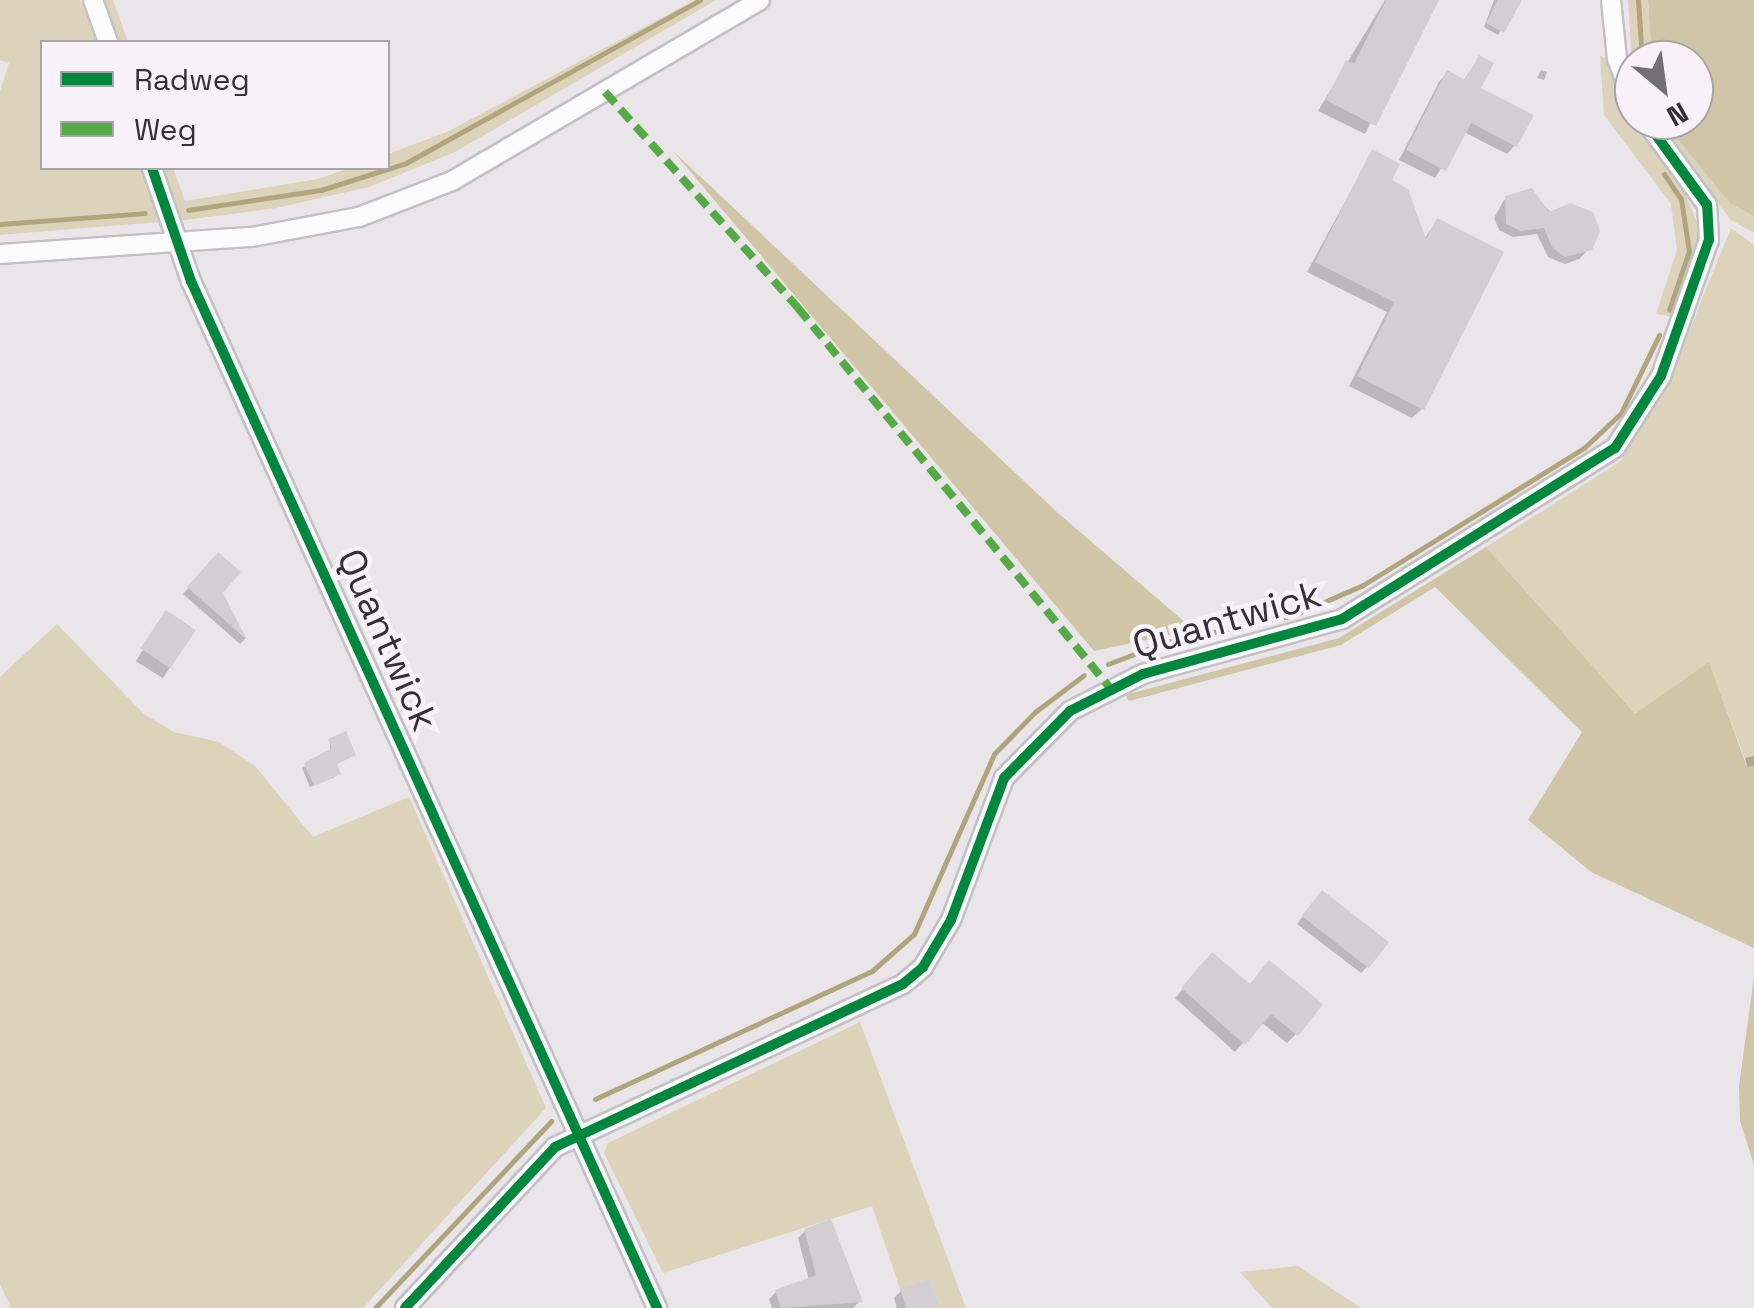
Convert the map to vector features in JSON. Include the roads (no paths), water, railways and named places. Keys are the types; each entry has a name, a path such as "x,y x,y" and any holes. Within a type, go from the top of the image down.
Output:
{"street":[{"path":"93,0 107,40"},
{"path":"0,254 178,243 305,229 404,202 452,181 760,0"},
{"path":"1610,0 1615,40"},
{"name":"Quantwick","path":"405,1308 523,1175 577,1134 902,984 923,967 952,920 1004,778 1070,711 1143,674 1342,619 1616,448 1661,376 1709,240 1707,205 1660,140"},
{"name":"Quantwick","path":"153,170 178,243 657,1308"}],"waterway":[{"path":"390,168 406,163 700,0"},
{"path":"1638,0 1641,40"},
{"path":"188,210 321,190 384,170"},
{"path":"1664,174 1681,199 1689,251 1669,310"},
{"path":"0,224 145,213"},
{"path":"1108,664 1166,642 1294,615 1363,585 1584,448 1621,413 1659,335"},
{"path":"595,1099 872,971 914,934 994,754 1035,712 1084,675"},
{"path":"375,1308 551,1121"}]}
